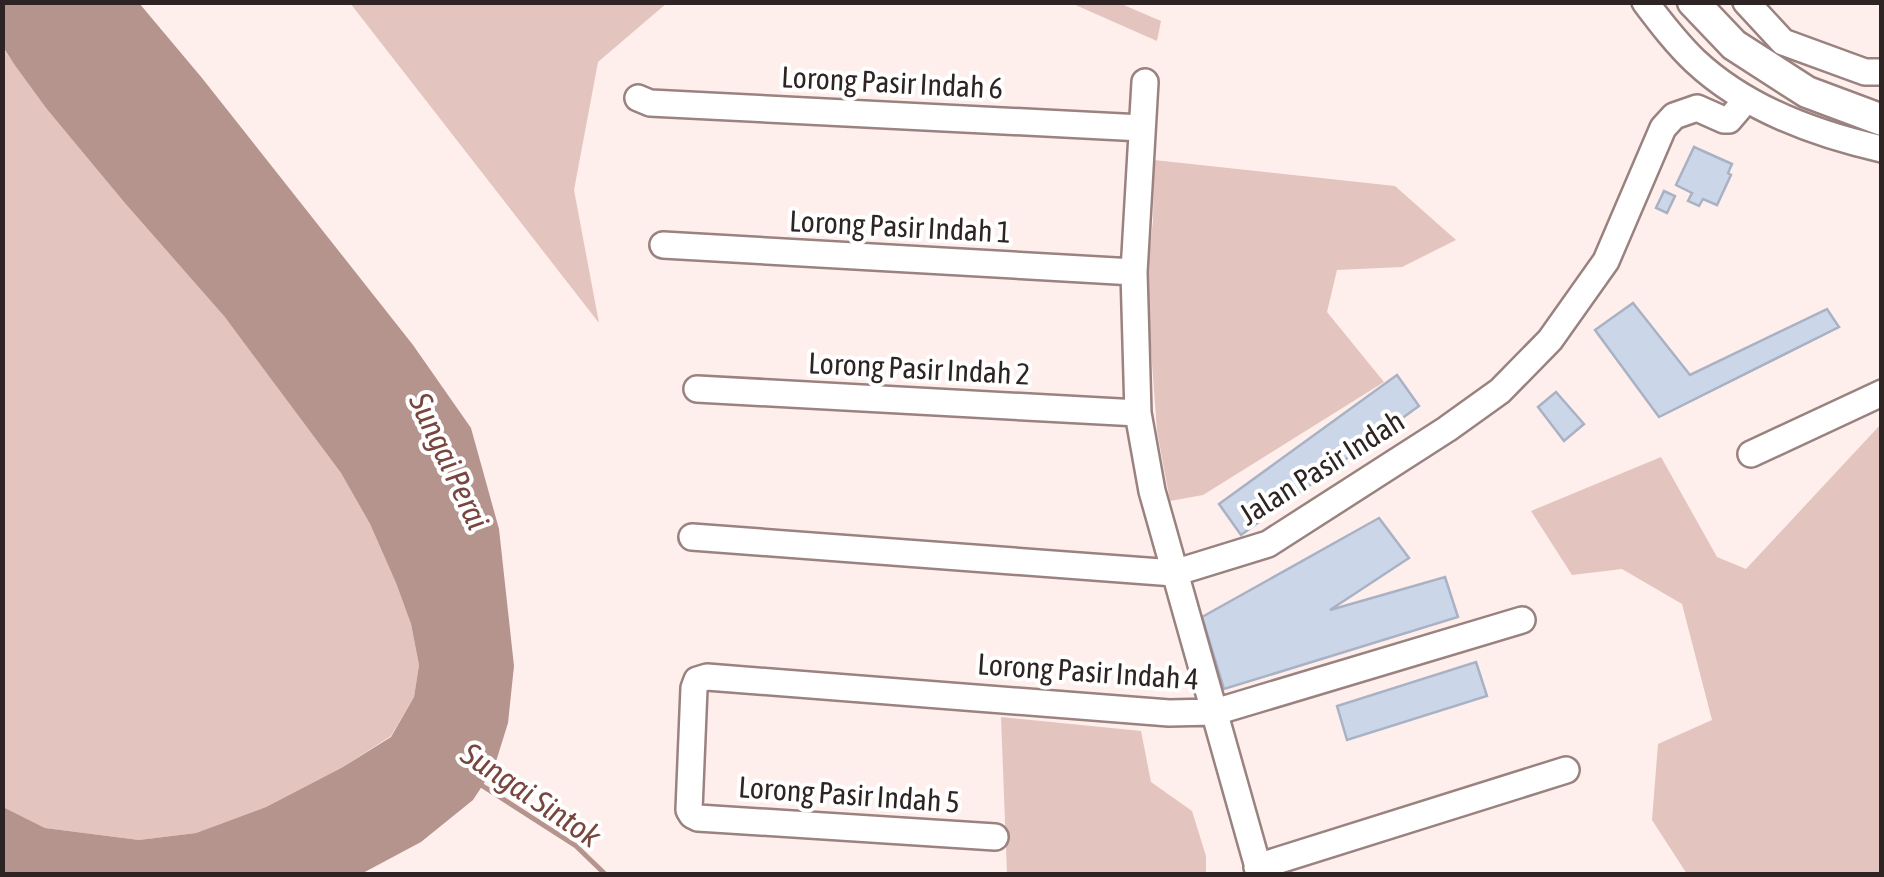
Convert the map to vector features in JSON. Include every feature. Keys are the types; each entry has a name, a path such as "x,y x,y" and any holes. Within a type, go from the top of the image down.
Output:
{"main road":[{"path":"1692,2 1734,45 1807,92 1882,120"}],"street":[{"path":"1645,2 1698,64 1746,100 1834,139 1882,149"},
{"path":"1746,2 1783,42 1864,72 1882,72"},
{"path":"1145,82 1134,272 1138,414 1148,472 1174,573 1258,871 1566,770"},
{"name":"Lorong Pasir Indah 6","path":"638,98 650,102 1142,128"},
{"name":"Jalan Pasir Indah","path":"692,537 1174,573 1268,544 1500,391 1550,340 1606,262 1663,128 1674,116 1697,108 1729,120 1746,100"},
{"name":"Lorong Pasir Indah 1","path":"662,245 1134,272"},
{"name":"Lorong Pasir Indah 2","path":"697,389 1138,414"},
{"path":"1752,454 1882,393"},
{"name":"Lorong Pasir Indah 4","path":"698,818 688,810 694,688 698,680 707,677 1169,712 1215,712 1522,620"},
{"name":"Lorong Pasir Indah 5","path":"698,818 995,838"}],"shaded area":[{"path":"350,3 667,3 598,62 574,190 599,323"},
{"path":"1071,3 1119,3 1161,21 1157,41"},
{"path":"2,47 46,108 224,316 341,473 370,524 411,624 419,665 414,697 391,736 343,767 266,807 196,833 139,840 45,828 3,807"},
{"path":"1154,160 1395,186 1456,240 1402,267 1337,270 1327,312 1384,382 1203,495 1170,501 1157,431 1146,281 1153,221"},
{"path":"1881,424 1881,874 1687,874 1652,820 1658,744 1712,720 1682,604 1622,569 1572,575 1531,511 1661,457 1717,557 1746,569"},
{"path":"1001,717 1141,731 1151,782 1192,811 1206,856 1206,874 1007,874"}],"water":[{"name":"Sungai Perai","path":"3,2 139,3 413,345 471,428 499,529 514,666 508,723 494,768 473,800 421,842 361,874 3,874 3,807 45,828 139,840 196,833 266,807 391,737 414,697 419,665 411,624 396,583 370,524 341,473 224,316 125,203 14,64 3,47"}],"building":[{"path":"1694,147 1732,164 1717,205 1703,199 1699,206 1688,201 1692,193 1676,185"},
{"path":"1664,191 1675,196 1667,213 1656,208"},
{"path":"1633,303 1690,375 1827,309 1839,327 1659,417 1595,330"},
{"path":"1397,375 1419,406 1241,535 1219,504"},
{"path":"1556,392 1584,424 1564,441 1538,407"},
{"path":"1379,518 1409,558 1330,610 1445,577 1458,617 1224,689 1202,617"},
{"path":"1476,662 1487,696 1347,740 1337,706"}],"waterway":[{"name":"Sungai Sintok","path":"478,783 576,846 605,874"}]}
